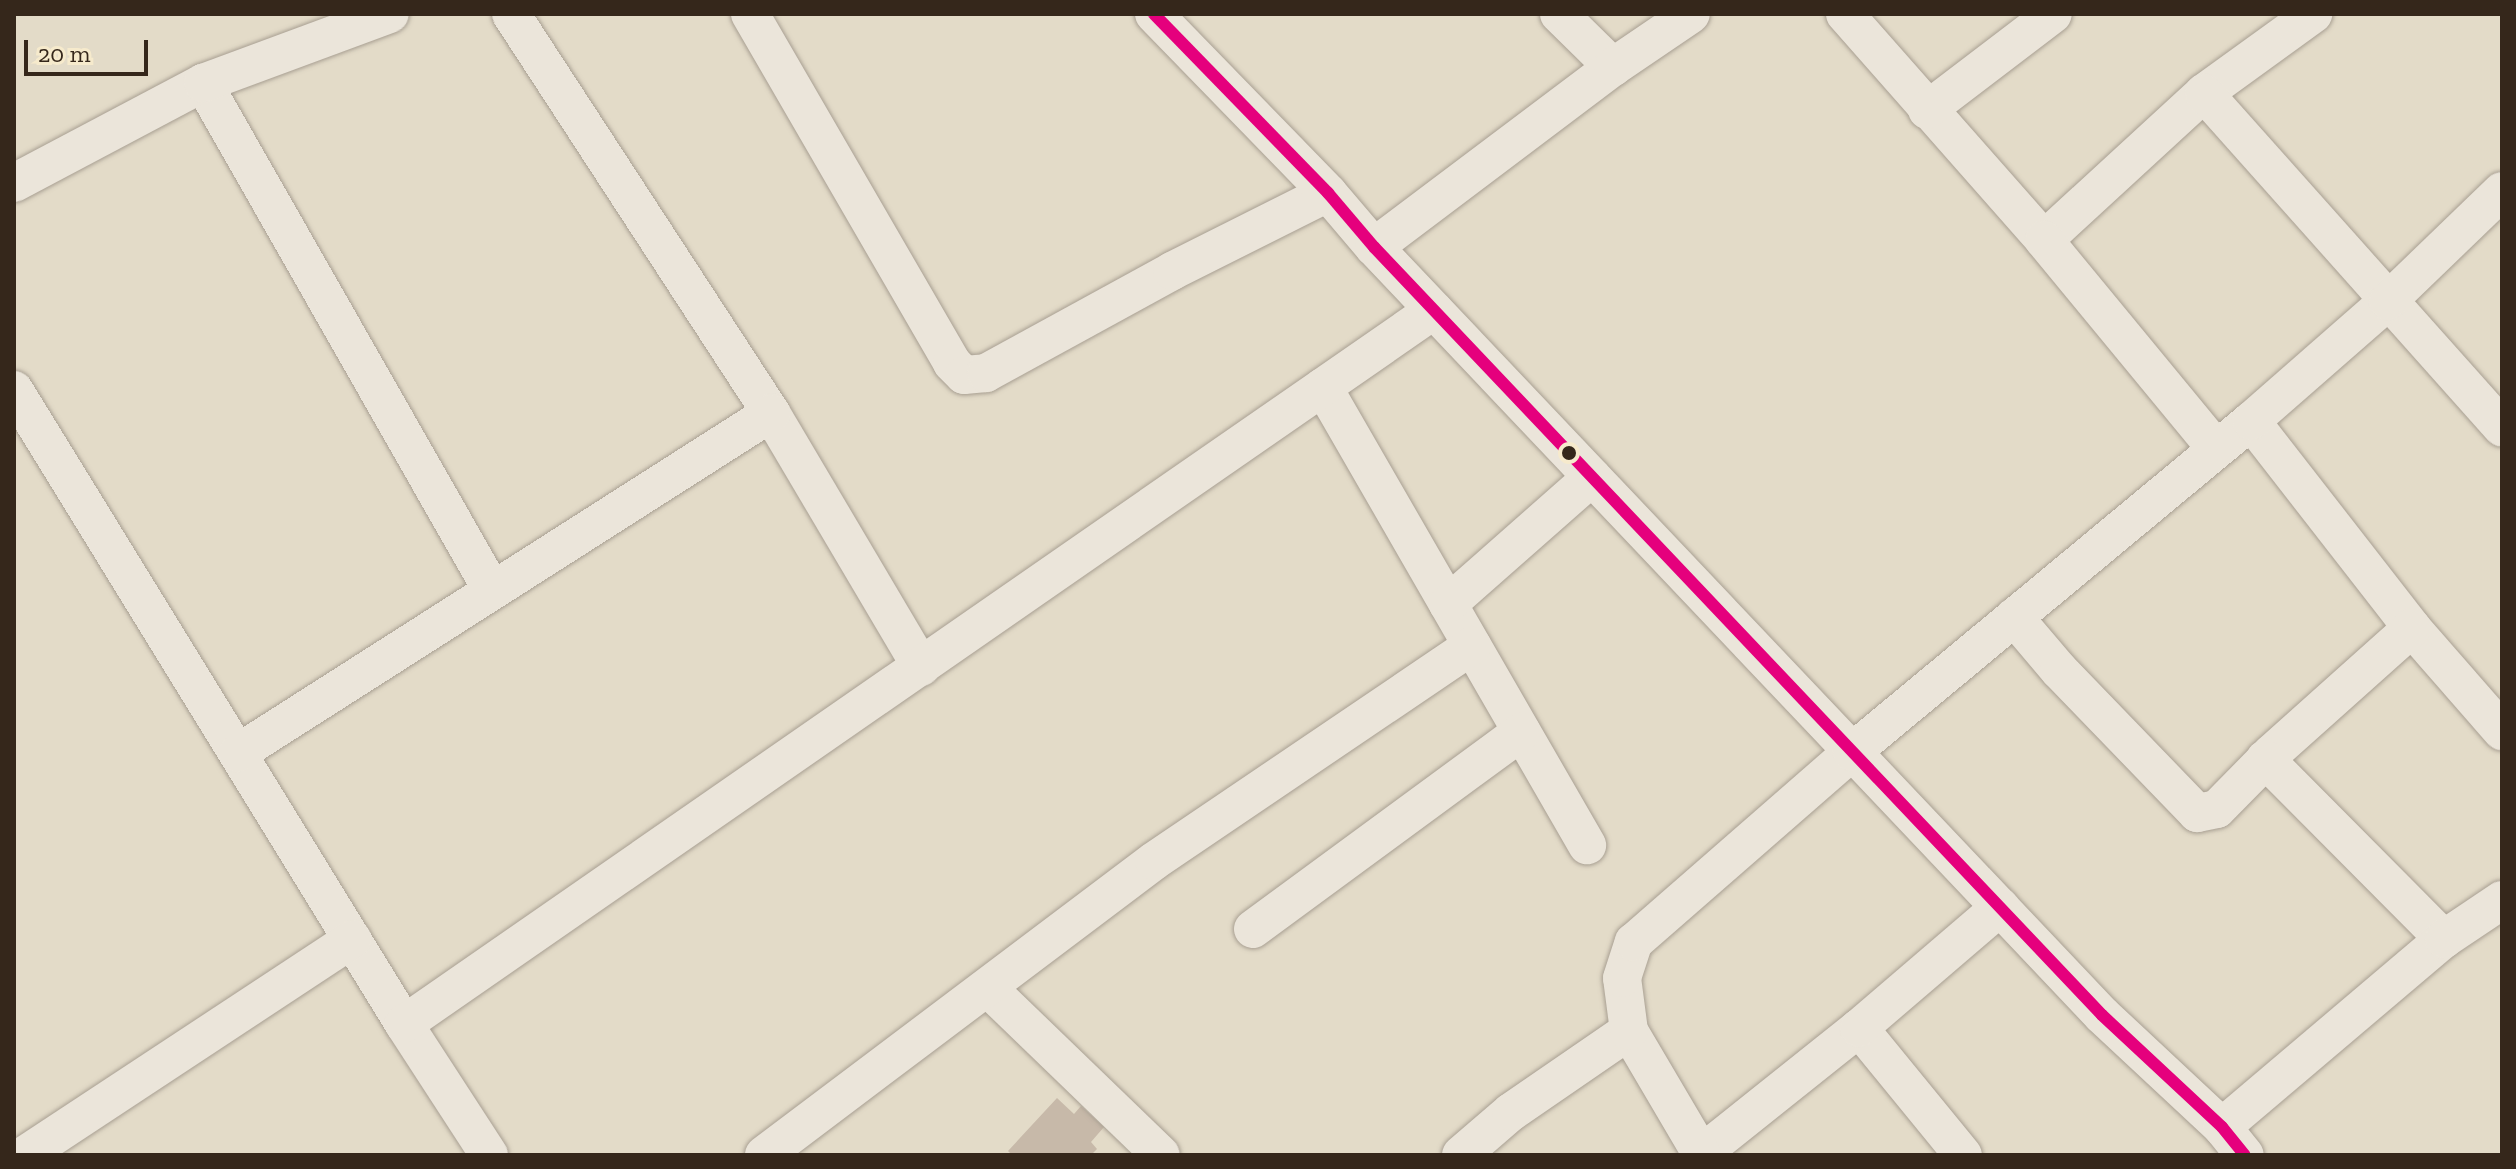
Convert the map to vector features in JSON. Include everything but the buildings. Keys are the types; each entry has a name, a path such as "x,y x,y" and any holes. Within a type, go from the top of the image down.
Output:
{"street":[{"path":"14,183 203,83 390,14"},
{"path":"511,14 771,413 921,667"},
{"path":"750,14 952,363 964,375 986,373 1172,271 1328,193"},
{"path":"1154,14 1328,193 1374,247 2102,1015 2234,1141 2444,939 2502,900"},
{"path":"1559,14 1613,67"},
{"path":"1374,247 1613,67 1691,14"},
{"path":"1845,14 2044,240 2216,449"},
{"path":"1927,110 2053,14"},
{"path":"2044,240 2204,93 2313,14"},
{"path":"203,83 492,590"},
{"path":"2204,93 2502,428"},
{"path":"2000,907 1859,1028 1702,1154 1629,1031 1622,978 1634,942 1852,752 2251,421 2388,301 2502,191"},
{"path":"404,1024 1434,310"},
{"path":"1323,387 1587,845"},
{"path":"14,390 404,1024 489,1155"},
{"path":"238,753 771,413"},
{"path":"2251,421 2412,628 2502,731"},
{"path":"1448,604 1592,477"},
{"path":"2014,617 2059,670 2197,813 2217,809 2265,759 2412,628"},
{"path":"764,1155 1154,861 1472,646"},
{"path":"1253,929 1521,732"},
{"path":"2265,759 2444,939"},
{"path":"25,1155 352,939"},
{"path":"988,988 1161,1155"},
{"path":"1859,1028 1963,1155"},
{"path":"1461,1155 1511,1112 1629,1031"}],"transit line":[{"path":"1154,14 1328,193 1374,247 2102,1015 2222,1127 2245,1155"}]}
